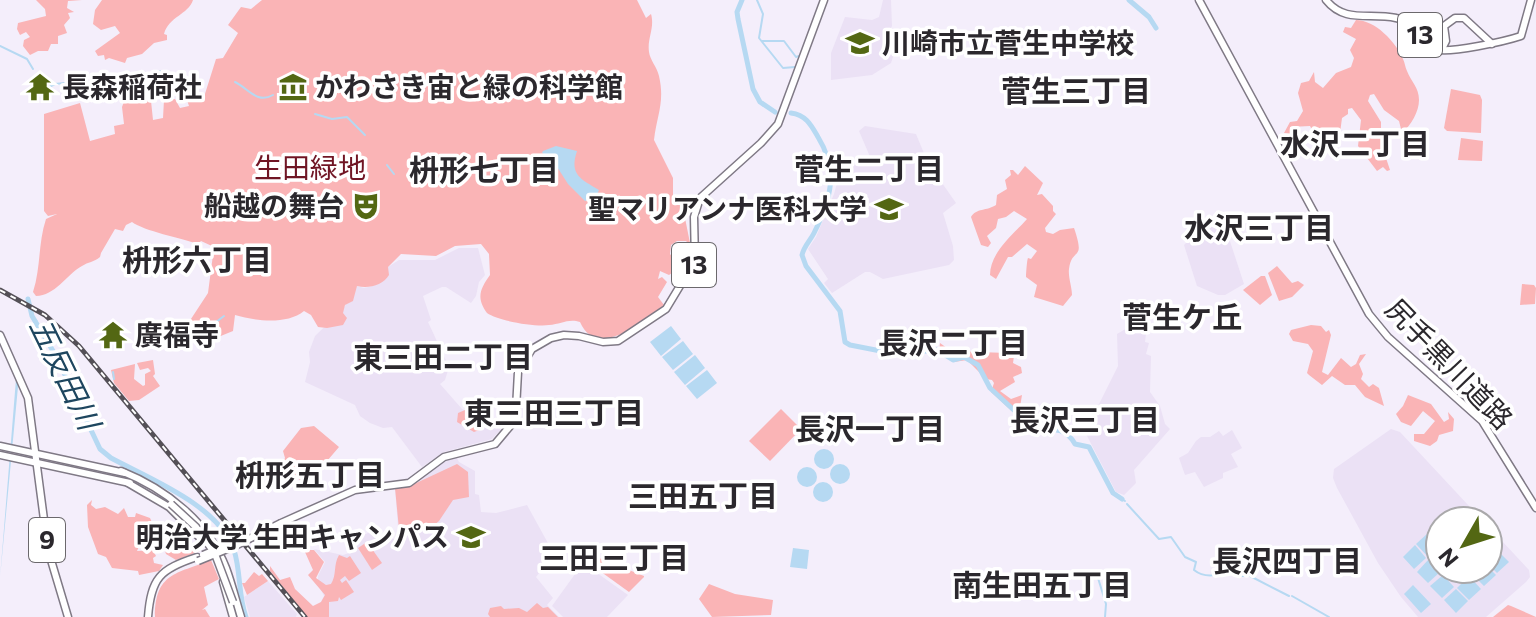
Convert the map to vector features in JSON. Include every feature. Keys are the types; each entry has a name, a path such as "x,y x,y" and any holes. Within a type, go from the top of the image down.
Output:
{"main road":[{"name":"13","path":"149,617 150,595 158,578 172,566 214,552 355,490 409,483 444,457 495,444 511,425 516,409 518,372 532,349 551,338 564,335 603,342 618,341 666,309 693,268 696,246 694,217 698,201 778,124 824,0"},
{"name":"尻手黒川道路","path":"1198,0 1369,314 1388,337 1482,421 1536,510"},
{"name":"13","path":"1326,0 1345,15 1401,19 1414,28 1430,48 1441,50 1520,37 1529,0"},
{"name":"13","path":"1441,50 1446,41 1444,26 1460,18 1464,18 1492,44"},
{"name":"9","path":"0,335 30,410 34,462 48,550 68,617"},
{"path":"148,488 7,456 7,447 121,471 161,492 192,522 208,548 225,576 237,617"},
{"path":"121,471 171,504 196,527 214,552 237,617"},
{"path":"128,483 192,522"}],"shaded area":[{"name":"川崎市立菅生中学校","path":"883,0 891,0 892,26 884,40 893,57 891,63 872,75 831,80 831,53 845,17 872,20 879,17"},
{"name":"聖マリアンナ医科大学","path":"865,126 916,134 928,163 956,203 943,213 954,260 949,265 883,279 865,272 832,293 824,283 828,279 808,249 834,194 837,183 835,168 871,159 859,131"},
{"path":"1226,213 1227,232 1244,284 1225,295 1218,295 1197,286 1184,245 1190,239 1201,236"},
{"path":"459,248 478,248 485,275 471,303 446,287 423,296 431,320 428,322 449,367 445,380 440,384 462,409 502,428 492,439 444,452 422,467 392,427 383,428 370,423 360,416 355,405 305,382 309,352 315,336 343,309 357,286 373,286 388,267 399,260 435,260"},
{"path":"1134,324 1146,334 1145,342 1149,343 1146,354 1151,356 1150,392 1170,429 1134,470 1136,483 1124,495 1116,492 1085,432 1118,366 1117,334"},
{"path":"1391,429 1400,432 1468,505 1424,505 1424,585 1504,585 1504,543 1529,570 1530,577 1486,617 1418,617 1378,563 1337,488 1334,469"},
{"path":"1232,430 1242,448 1231,454 1238,467 1223,473 1223,478 1204,487 1195,472 1185,475 1179,458 1188,453 1196,441 1219,431 1223,436"},
{"name":"明治大学 生田キャンパス","path":"456,456 459,462 475,471 475,494 479,495 481,512 496,513 527,505 554,554 536,577 553,598 547,605 559,617 313,617 324,596 318,576 325,562 314,549 343,555 349,553 352,540 368,533 399,540 395,488"},
{"path":"583,563 628,595 607,617 563,617 552,606"},
{"path":"268,581 297,614 296,617 250,617 244,597"}],"green space":[{"path":"36,0 82,0 68,1 67,8 74,12 68,13 70,18 64,25 67,33 58,36 58,44 51,44 48,51 30,55 23,46 24,40 30,37 26,32 20,35 17,29 18,23 46,16 45,9"},
{"path":"102,0 193,0 166,28 164,34 167,40 154,43 142,54 127,58 125,63 109,58 105,60 104,55 98,56 95,51 120,33 115,26 101,30 93,24 95,10"},
{"name":"生田緑地","path":"262,0 637,0 646,18 651,14 649,52 661,85 654,140 673,178 673,202 682,203 690,243 693,243 692,247 686,241 671,245 670,254 675,260 672,273 669,275 660,271 658,279 662,277 667,282 658,297 664,305 633,328 609,338 597,338 587,333 576,321 543,325 499,319 487,313 480,298 490,275 489,254 481,244 455,246 436,256 401,254 388,267 389,275 379,284 357,286 353,301 345,305 343,313 347,318 343,325 318,327 311,315 304,311 280,320 235,315 233,331 206,342 203,332 189,322 208,293 214,247 132,222 123,231 115,229 100,257 76,270 49,293 36,296 33,292 43,228 46,219 57,214 48,216 44,211 44,114 80,103 90,141 115,134 114,126 124,124 122,107 125,99 151,101 153,120 163,118 164,100 175,99 180,108 189,106 185,94 204,97 216,59 223,58 238,33 228,25 241,7 251,9"},
{"path":"1356,20 1370,24 1390,39 1400,52 1419,95 1416,114 1402,133 1399,121 1384,110 1374,94 1370,95 1368,101 1381,122 1381,143 1390,170 1387,171 1383,167 1377,171 1358,146 1361,120 1352,108 1342,118 1340,133 1332,137 1323,150 1310,126 1290,127 1290,134 1284,133 1290,122 1297,121 1303,111 1298,93 1301,83 1309,81 1314,72 1315,82 1323,88 1336,73 1351,67 1354,58 1350,50 1356,39 1343,32 1345,27 1351,28"},
{"path":"1451,89 1480,95 1481,133 1447,131 1444,128"},
{"path":"1461,138 1483,141 1482,161 1458,160"},
{"path":"1025,166 1043,183 1037,195 1042,194 1056,214 1045,228 1046,232 1053,234 1074,228 1079,246 1069,269 1072,295 1063,306 1034,297 1037,285 1026,277 1026,273 1028,258 1031,259 1037,251 1027,244 1008,257 996,279 990,275 998,251 1027,219 1014,211 998,219 996,228 987,236 991,243 988,247 981,245 971,217 996,205 997,195 1007,189 1005,180 1011,175 1010,170 1018,175"},
{"path":"1277,266 1292,283 1298,281 1304,285 1292,297 1279,301 1268,273"},
{"path":"1265,276 1272,295 1260,305 1243,290"},
{"path":"1522,284 1536,288 1535,304 1520,305"},
{"path":"1321,326 1326,332 1329,330 1331,335 1322,372 1328,375 1341,358 1351,367 1360,355 1366,354 1359,364 1363,374 1361,379 1369,387 1373,384 1379,388 1384,406 1365,397 1355,385 1345,385 1332,376 1322,385 1307,373 1313,351 1308,344 1293,341 1289,334 1291,330"},
{"path":"940,343 951,351 1007,353 1014,356 1013,363 1021,367 1022,373 1013,377 1015,382 1000,391 1011,399 1022,395 1019,413 1015,414 991,392 992,380 986,379 967,360 954,362 939,353"},
{"path":"153,360 153,376 160,386 139,400 129,401 114,383 111,370 135,364 134,379 143,386 145,374 151,371 148,368 140,370 137,363"},
{"path":"1408,395 1431,404 1444,422 1449,419 1448,412 1454,419 1453,431 1439,435 1430,446 1414,441 1414,434 1424,434 1435,421 1423,411 1411,426 1401,422 1396,414"},
{"path":"781,409 801,429 770,461 749,441"},
{"path":"465,410 490,422 484,422 482,429 474,432 457,422 458,413"},
{"path":"314,426 339,447 309,482 300,480 282,464 285,458 283,451 301,428"},
{"path":"457,464 468,472 469,497 453,500 439,521 428,530 399,529 395,488 412,485"},
{"path":"92,500 91,505 96,509 105,507 118,514 124,508 128,517 135,517 136,513 150,518 154,527 177,552 195,548 200,551 176,560 150,537 140,544 137,551 153,550 156,556 154,563 163,565 159,571 139,575 138,571 112,568 106,557 98,554 88,527 87,505"},
{"path":"367,542 382,563 372,570 358,548"},
{"path":"314,550 324,562 316,578 326,585 333,581 339,555 350,556 361,573 349,581 345,576 340,580 342,583 346,580 354,592 341,600 339,597 338,601 329,602 329,617 307,617 270,571 270,566 280,580 290,577 295,589 313,606 321,602 325,595 308,575 313,570 305,552"},
{"path":"589,554 644,577 629,592 586,561"},
{"path":"211,560 219,579 204,587 208,605 202,610 205,609 210,617 155,617 156,602 163,583 178,573"},
{"path":"254,572 259,576 262,574 268,581 247,595 242,583"},
{"path":"709,584 735,594 773,600 771,615 712,617 699,599"},
{"path":"537,603 543,608 548,607 558,617 490,617 488,614 490,608 501,606 527,612"},
{"path":"1508,605 1511,606 1536,617 1493,617"}],"water":[{"path":"556,146 577,151 576,171 599,190 596,197 585,201 568,184 552,159 542,153"},
{"path":"671,326 681,339 661,356 650,342"},
{"path":"0,330 19,376 0,578 16,379 0,340"},
{"path":"683,341 693,354 673,370 662,357"},
{"path":"695,355 705,368 685,385 674,372"},
{"path":"707,370 717,383 697,399 686,386"},
{"path":"824,449 831,452 834,459 831,466 824,469 817,466 814,459 817,452"},
{"path":"836,464 844,464 850,474 844,484 836,484 830,478 830,470"},
{"path":"807,467 814,470 817,477 814,484 807,487 800,484 797,477 800,470"},
{"path":"823,482 830,485 833,492 830,499 823,502 816,499 813,492 816,485"},
{"path":"1424,537 1424,553 1416,544"},
{"path":"1415,545 1424,560 1414,569 1403,557"},
{"path":"793,548 809,550 807,569 790,567"},
{"path":"1424,564 1424,579 1417,572"},
{"path":"1413,585 1431,604 1421,613 1404,594"},
{"path":"1452,585 1454,587 1442,598 1430,586"},
{"path":"1460,585 1477,585 1481,589 1469,600 1457,588"},
{"path":"1456,589 1468,601 1456,613 1444,600"}],"waterway":[{"path":"742,0 737,12 753,89 760,102 775,112"},
{"path":"757,0 763,14 759,38 783,68 795,67"},
{"path":"1129,0 1149,17 1156,28"},
{"path":"762,41 784,41 796,57 799,56"},
{"path":"0,46 27,59 33,69"},
{"path":"131,82 137,77 152,81 160,71 166,76"},
{"path":"36,76 47,88 75,82"},
{"path":"235,82 258,97 273,95"},
{"path":"791,113 801,116 810,125 829,162 828,197 820,221 802,255 806,266 840,311 845,342 896,354 937,350 953,360 964,357 978,365 990,388 1017,413 1020,428 1056,430 1069,436 1075,444 1089,447 1113,493 1122,499"},
{"path":"315,114 332,119 347,117 365,135"},
{"path":"387,165 394,174"},
{"name":"五反田川","path":"28,299 32,316 56,356 100,449 181,495 214,520 226,534 236,558 246,617"},
{"path":"178,338 207,329 224,316"},
{"path":"140,348 173,341"},
{"path":"113,372 114,379"},
{"path":"1127,504 1159,539 1171,537 1185,557 1196,562 1194,570 1198,573 1212,575 1232,571 1240,576 1250,576 1289,596"},
{"path":"1098,578 1106,604 1105,617"},
{"path":"1292,596 1329,617"}],"railway":[{"path":"0,290 45,315 79,346 305,617"}],"place":[{"name":"川崎市立菅生中学校","path":"860,43"},
{"name":"長森稲荷社","path":"40,87"},
{"name":"かわさき宙と緑の科学館","path":"293,87"},
{"name":"船越の舞台","path":"366,206"},
{"name":"聖マリアンナ医科大学","path":"889,209"},
{"name":"廣福寺","path":"113,335"},
{"name":"明治大学 生田キャンパス","path":"471,537"}],"district":[{"name":"菅生三丁目","path":"1076,92"},
{"name":"水沢二丁目","path":"1355,145"},
{"name":"菅生二丁目","path":"869,170"},
{"name":"枡形七丁目","path":"484,171"},
{"name":"水沢三丁目","path":"1259,229"},
{"name":"枡形六丁目","path":"197,261"},
{"name":"菅生ケ丘","path":"1182,318"},
{"name":"長沢二丁目","path":"953,344"},
{"name":"東三田二丁目","path":"443,358"},
{"name":"東三田三丁目","path":"554,414"},
{"name":"長沢三丁目","path":"1085,421"},
{"name":"長沢一丁目","path":"870,430"},
{"name":"枡形五丁目","path":"310,476"},
{"name":"三田五丁目","path":"703,497"},
{"name":"三田三丁目","path":"614,559"},
{"name":"長沢四丁目","path":"1287,562"},
{"name":"南生田五丁目","path":"1042,586"}]}
